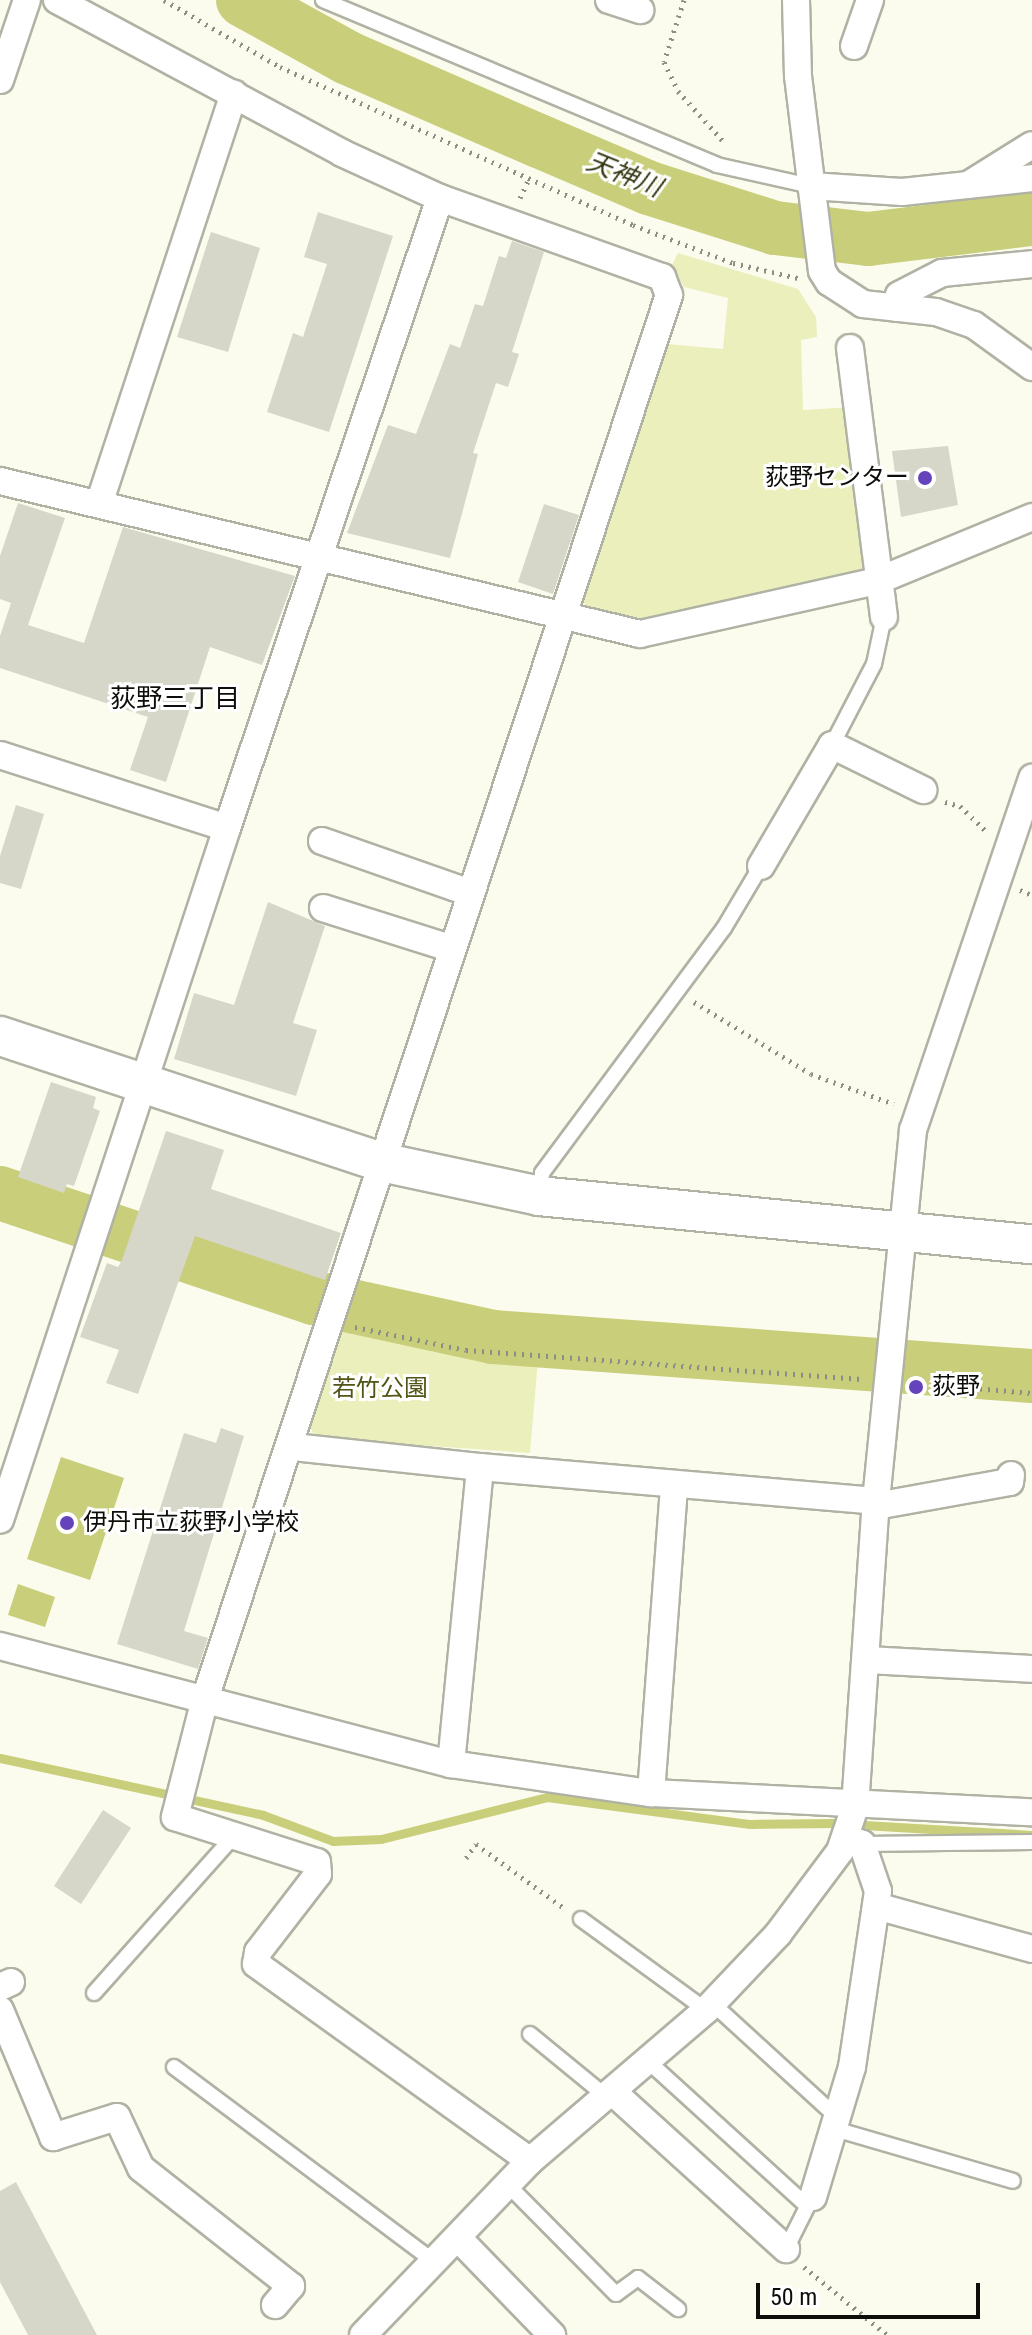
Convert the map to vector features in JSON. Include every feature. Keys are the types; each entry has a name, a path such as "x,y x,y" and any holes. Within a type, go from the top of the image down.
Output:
{"street":[{"path":"0,80 27,0"},
{"path":"57,0 440,198 662,277 669,295 565,616 468,892 292,1447 205,1699 175,1817 317,1862 318,1874 258,1952 256,1964 530,2161"},
{"path":"796,0 811,186 825,276 843,297 936,312 982,328 1032,367"},
{"path":"854,46 870,0"},
{"path":"601,6 640,10"},
{"path":"99,504 234,94"},
{"path":"962,189 1032,145"},
{"path":"811,186 962,189 1032,178"},
{"path":"0,1520 141,1083 440,198"},
{"path":"897,308 899,295 942,273 1032,264"},
{"path":"850,348 877,581 884,617"},
{"path":"0,481 640,634 877,581 1032,517"},
{"path":"761,866 832,745 923,790"},
{"path":"0,755 227,828"},
{"path":"371,2333 530,2161 612,2096 709,2006 854,1841 876,1503 900,1235 918,1110 1032,778"},
{"path":"322,841 468,892"},
{"path":"323,908 450,948"},
{"path":"0,1036 381,1162 539,1196 900,1235 1032,1244"},
{"path":"292,1447 876,1503 1012,1483"},
{"path":"451,1764 480,1467"},
{"path":"651,1793 674,1484"},
{"path":"0,1646 451,1764 651,1793 855,1807 1032,1812"},
{"path":"867,1660 1032,1669"},
{"path":"809,2200 838,2124 876,1906 873,1864 854,1841"},
{"path":"876,1906 1032,1949"},
{"path":"0,2010 44,2138 117,2117 141,2168 291,2286 275,2305"},
{"path":"612,2096 786,2249"},
{"path":"459,2239 552,2335"}],"lane":[{"path":"323,0 541,96 717,165 811,186"},
{"path":"832,745 874,664 884,617"},
{"path":"539,1196 542,1173 676,992 761,866"},
{"path":"94,1993 233,1837"},
{"path":"854,1841 1032,1842"},
{"path":"581,1919 709,2006 838,2124 941,2167 1013,2181"},
{"path":"530,2034 612,2096"},
{"path":"650,2063 809,2200 786,2249"},
{"path":"174,2067 436,2263"},
{"path":"509,2186 616,2294 638,2278 678,2309"}],"path":[{"path":"164,0 280,67 633,225 733,263 825,276"},
{"path":"684,0 664,62 716,136 751,158 761,175"},
{"path":"923,790 960,806 1008,851"},
{"path":"676,992 811,1074 918,1110"},
{"path":"334,1312 466,1350 1032,1393"},
{"path":"466,1858 476,1844 581,1919"},
{"path":"786,2249 887,2335"}],"green space":[{"path":"678,253 798,289 816,317 817,337 801,340 803,410 852,407 868,560 862,570 838,580 642,625 592,611 582,601 667,344 723,349 728,298 684,287 672,265"},
{"name":"若竹公園","path":"341,1328 538,1360 530,1453 315,1438 310,1426"}],"shaded area":[{"path":"61,1457 124,1478 90,1580 27,1559"},
{"path":"18,1584 55,1597 45,1627 8,1615"}],"building":[{"path":"318,212 393,236 329,432 267,412 293,333 303,337 327,264 304,257"},
{"path":"211,232 260,248 228,352 177,337"},
{"path":"512,241 544,252 512,352 519,354 508,387 496,383 473,453 478,454 450,558 347,533 388,425 416,434 450,344 460,348 475,304 483,306 499,256 506,258"},
{"name":"荻野センター","path":"948,446 958,505 901,517 892,451"},
{"path":"18,503 65,518 28,625 84,643 123,527 295,576 262,665 210,647 166,782 130,770 148,717 0,668 0,636 11,603 0,599 0,556"},
{"path":"544,504 579,515 553,594 518,582"},
{"path":"16,805 44,814 21,889 0,883 0,856"},
{"path":"268,902 325,926 293,1023 317,1030 296,1096 174,1059 194,993 234,1005"},
{"path":"51,1082 96,1097 93,1108 100,1111 74,1186 67,1184 64,1193 18,1177"},
{"path":"166,1131 224,1150 211,1189 341,1233 325,1280 195,1236 138,1394 106,1383 119,1350 80,1337 107,1263 118,1267 122,1260"},
{"path":"221,1428 244,1436 184,1631 208,1638 198,1669 117,1644 184,1433 216,1443"},
{"path":"103,1810 131,1828 81,1904 54,1886"},
{"path":"16,2182 97,2335 28,2335 0,2282 0,2191"}],"waterway":[{"name":"天神川","path":"243,0 348,58 539,141 649,188 775,228 868,239 1032,219"},
{"path":"0,1193 314,1298 493,1337 1032,1376"},
{"path":"0,1758 263,1815 333,1841 381,1839 547,1797 750,1824 835,1823"},
{"path":"864,1825 1032,1835"}],"place":[{"name":"荻野センター","path":"925,478"},
{"name":"荻野","path":"916,1387"},
{"name":"伊丹市立荻野小学校","path":"67,1523"}],"district":[{"name":"荻野三丁目","path":"175,699"}]}
